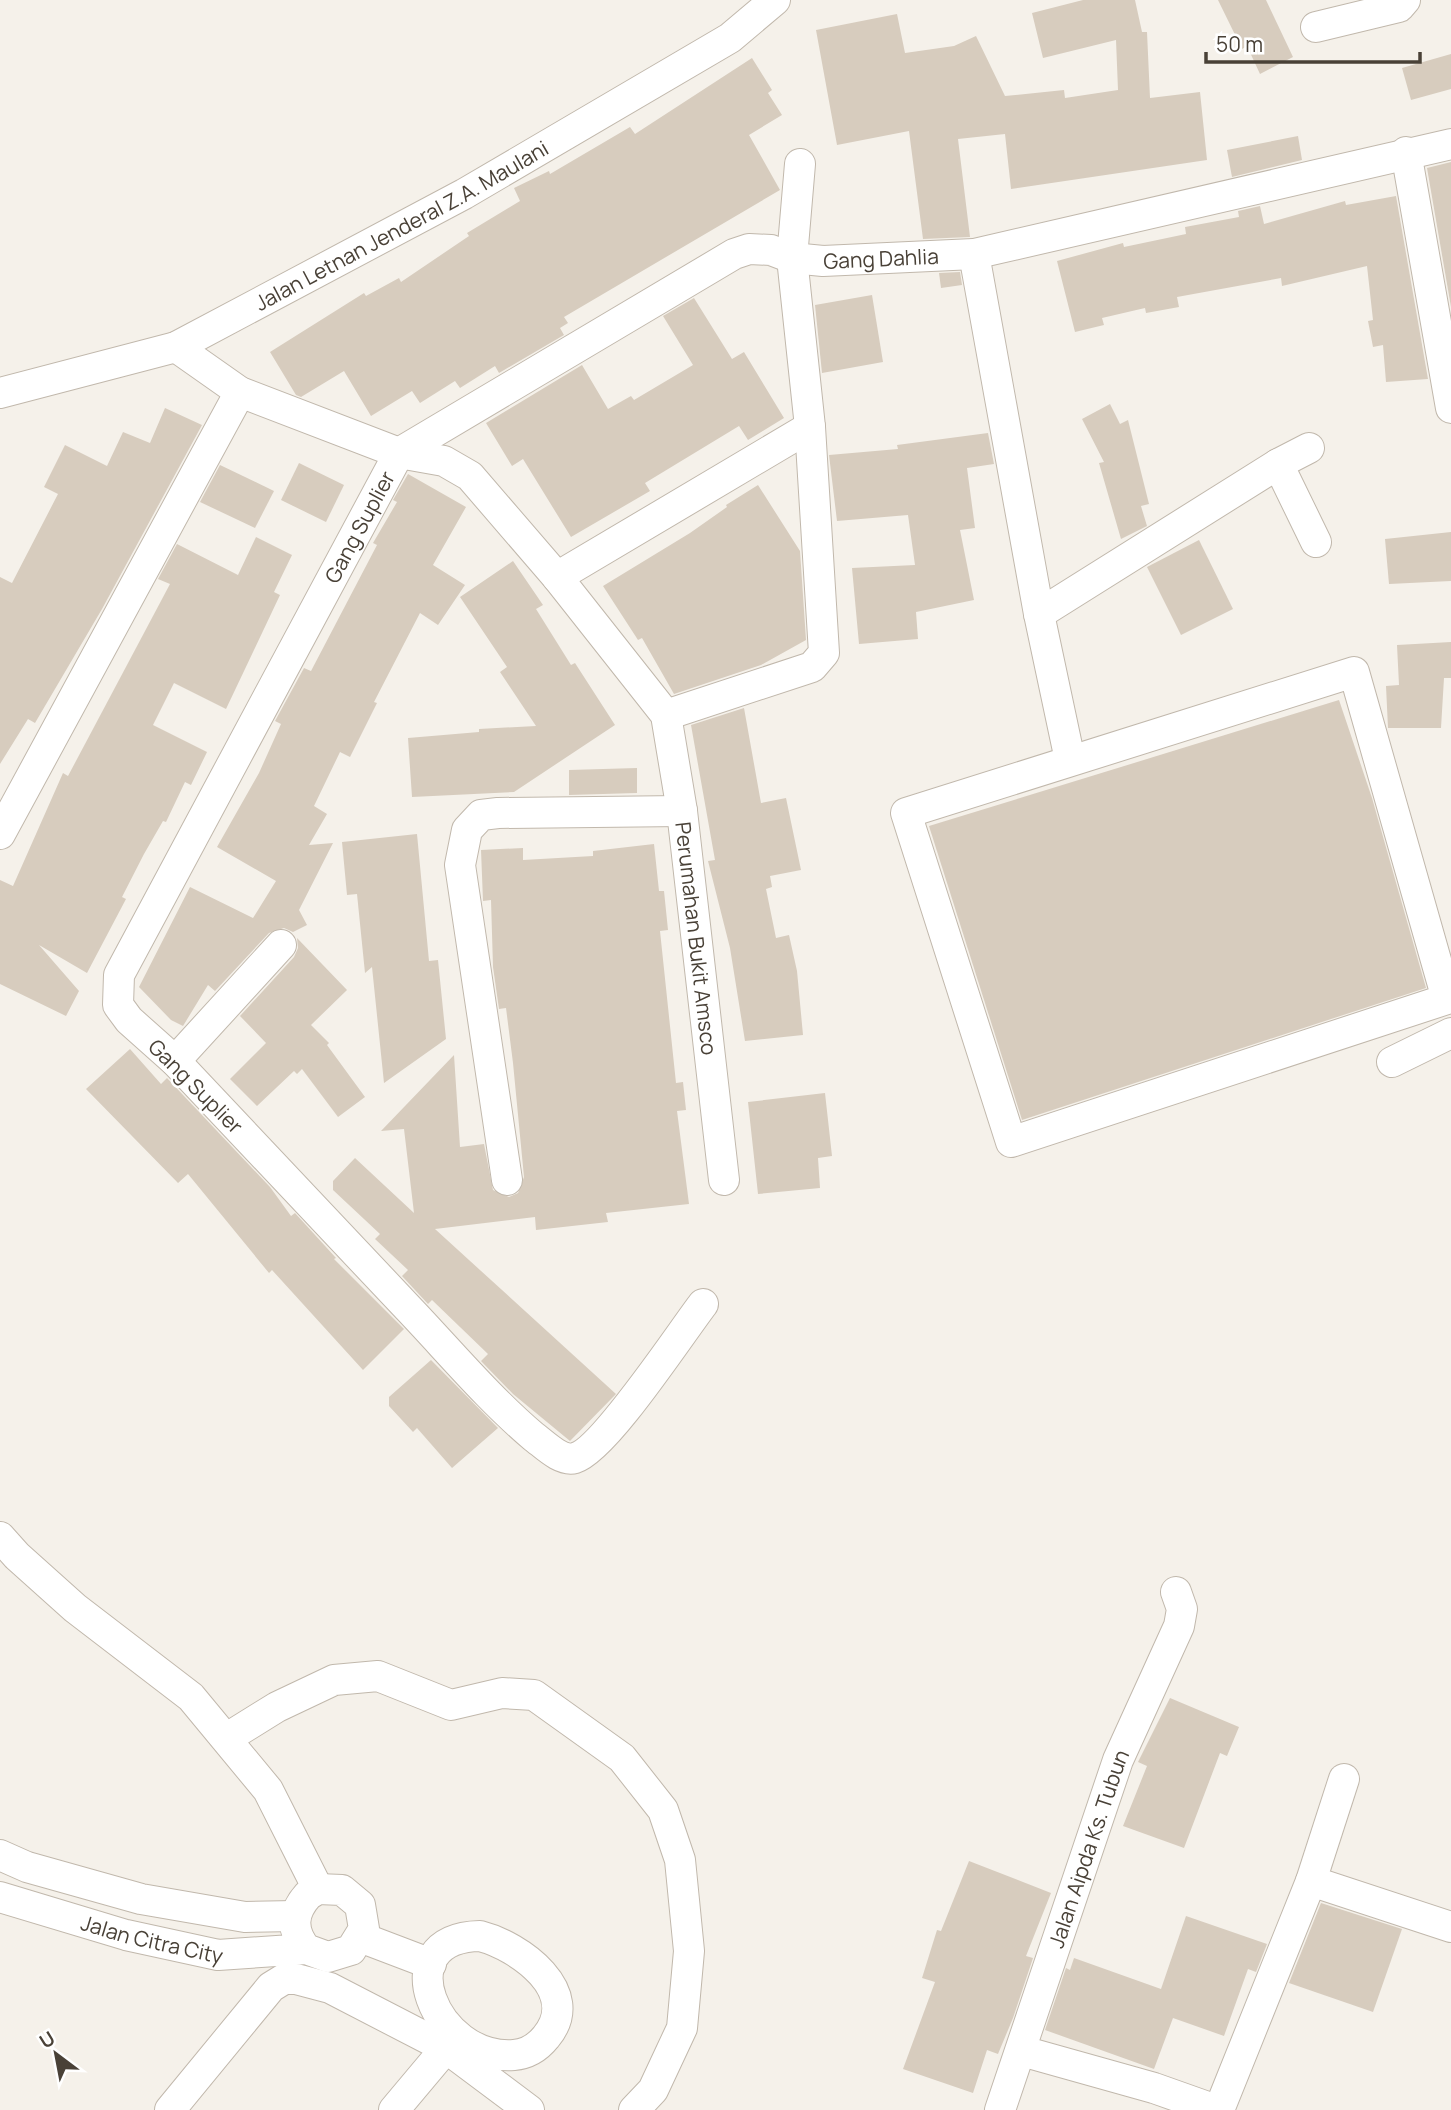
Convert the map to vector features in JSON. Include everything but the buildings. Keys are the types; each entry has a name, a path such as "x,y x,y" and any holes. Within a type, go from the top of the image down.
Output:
{"street":[{"name":"Jalan Letnan Jenderal Z.A. Maulani","path":"0,393 176,347 476,187 730,38 775,0"},
{"path":"1316,27 1399,7 1405,0"},
{"name":"Gang Dahlia","path":"399,453 734,254 749,249 771,250 792,258 823,261 974,254 1406,152 1451,144"},
{"path":"1406,152 1440,293 1451,408"},
{"path":"666,715 812,667 824,653 810,427 792,258 800,164"},
{"path":"974,254 1039,614 1070,760"},
{"path":"176,347 240,392 399,453 444,461 470,476 557,577 666,715 682,811"},
{"path":"0,834 240,392"},
{"path":"557,577 810,427"},
{"path":"1039,614 1278,464 1309,448"},
{"name":"Gang Suplier","path":"399,453 119,975 118,1005 129,1020 175,1062 456,1358 532,1435 555,1453 568,1459 577,1458 594,1446 617,1422 703,1304"},
{"path":"1278,464 1316,542"},
{"path":"1354,673 1447,999 1011,1142 906,813 1070,760 1354,673"},
{"name":"Perumahan Bukit Amsco","path":"507,1180 460,865 467,830 481,815 498,813 682,811 724,1180"},
{"path":"175,1062 281,945"},
{"path":"1392,1062 1451,1033"},
{"path":"0,1537 17,1556 75,1608 191,1697 268,1790 318,1889"},
{"name":"Jalan Aipda Ks. Tubun","path":"1000,2110 1118,1760 1179,1626 1182,1609 1176,1591"},
{"path":"227,1738 277,1706 334,1680 378,1676 451,1705 502,1693 534,1695 622,1758 663,1810 680,1860 689,1951 682,2028 653,2090 635,2110"},
{"path":"1022,2051 1156,2099 1218,2110 1311,1881 1344,1779"},
{"name":"Jalan Citra City","path":"0,1855 27,1867 141,1899 245,1917 295,1916"},
{"path":"1311,1881 1451,1927"},
{"path":"306,1949 299,1939 295,1916 307,1895 318,1889 342,1890 352,1896 364,1917 360,1937 431,1964"},
{"name":"Jalan Citra City","path":"0,1897 126,1935 218,1955 306,1949 316,1955 340,1955 351,1950 360,1937"},
{"path":"466,1937 493,1940 510,1948 538,1970 555,1993 556,2020 550,2033 542,2043 518,2055 491,2052 470,2044 444,2022 429,1998 426,1984 431,1964 442,1949 466,1937"},
{"path":"170,2110 271,1987 284,1979 296,1979 330,1988 446,2048 529,2110"},
{"path":"394,2110 446,2048"}]}
